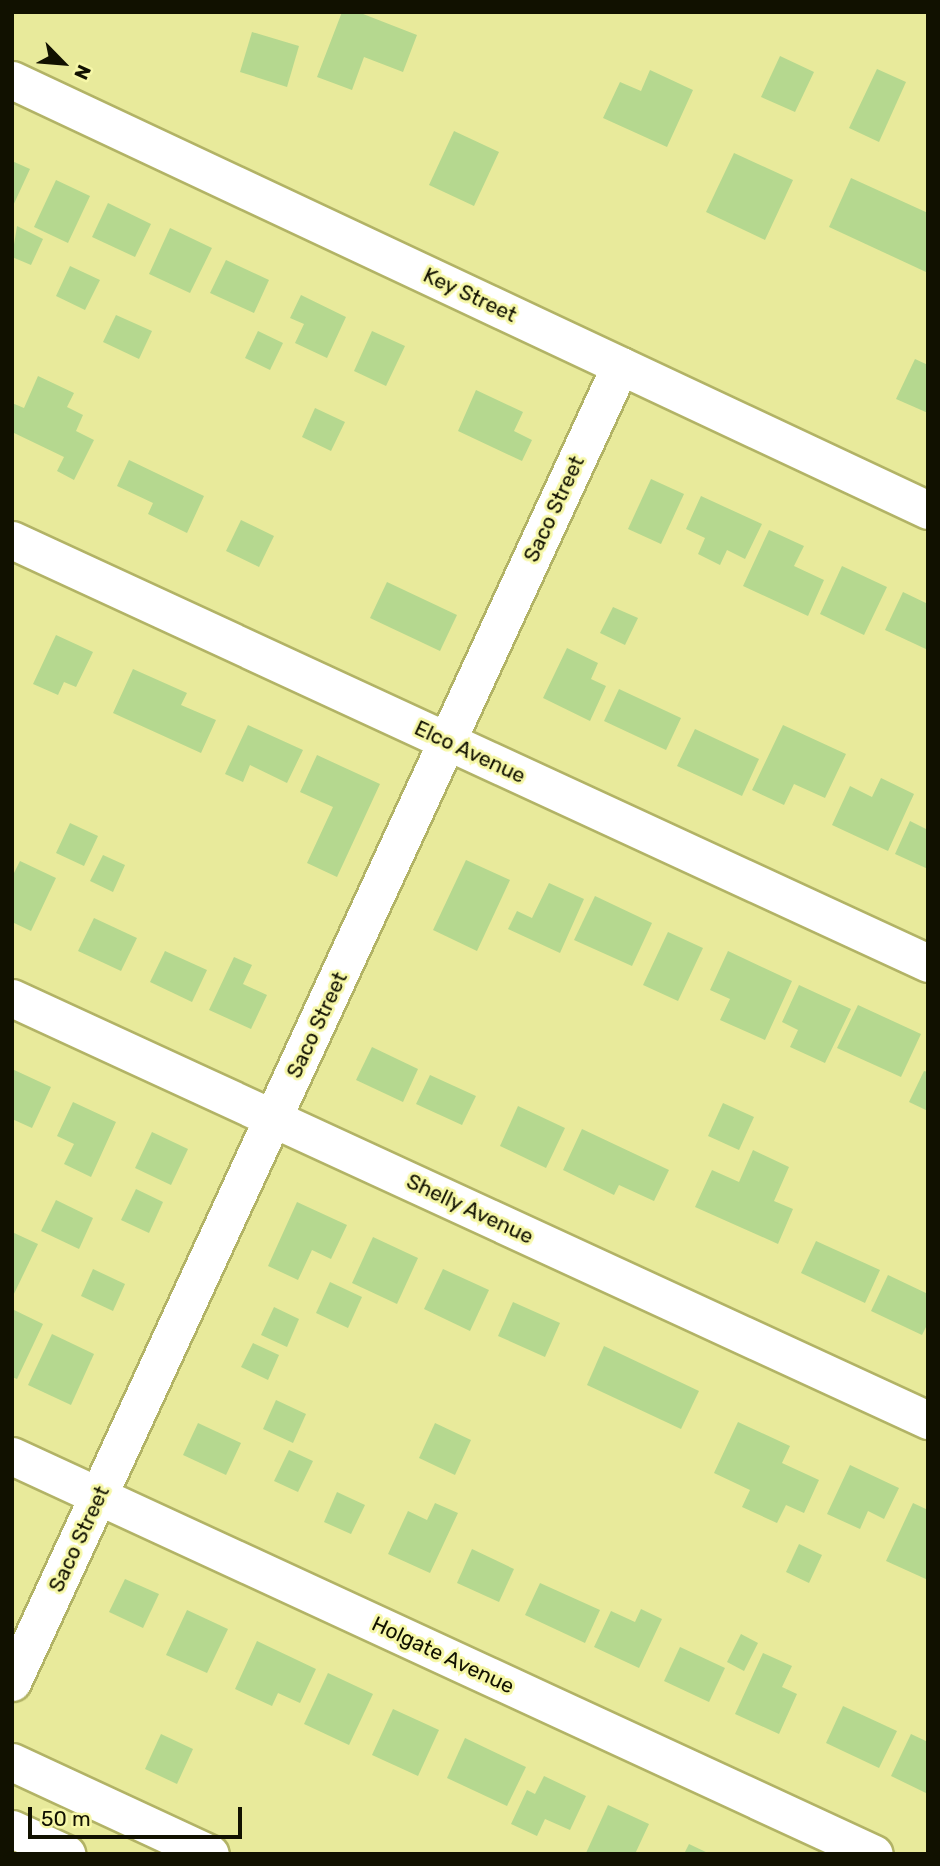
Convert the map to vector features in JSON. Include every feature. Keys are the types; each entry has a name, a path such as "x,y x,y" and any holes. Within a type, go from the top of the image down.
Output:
{"street":[{"name":"Key Street","path":"12,80 928,510"},
{"name":"Saco Street","path":"12,1682 620,366"},
{"name":"Elco Avenue","path":"12,540 928,963"},
{"name":"Shelly Avenue","path":"12,998 928,1420"},
{"name":"Holgate Avenue","path":"12,1456 874,1854"},
{"path":"12,1762 211,1854"},
{"path":"12,1829 66,1854"}],"building":[{"path":"342,12 358,12 417,35 403,72 364,57 352,90 317,77"},
{"path":"252,32 299,46 287,87 240,72"},
{"path":"780,56 814,72 795,112 761,97"},
{"path":"877,69 906,82 879,142 849,128"},
{"path":"650,70 693,90 667,147 603,118 620,82 641,91"},
{"path":"454,131 499,152 474,206 429,185"},
{"path":"734,153 793,180 765,240 706,212"},
{"path":"12,161 30,169 12,208"},
{"path":"851,178 928,213 926,272 829,227"},
{"path":"56,180 90,196 68,243 34,227"},
{"path":"108,203 151,224 135,257 92,237"},
{"path":"17,226 43,239 31,265 12,257"},
{"path":"170,228 212,248 190,293 149,274"},
{"path":"226,260 269,280 254,313 210,293"},
{"path":"70,266 100,280 85,310 56,296"},
{"path":"301,295 346,317 327,358 295,343 304,324 290,318"},
{"path":"116,315 152,331 139,359 103,342"},
{"path":"258,331 283,343 270,370 245,358"},
{"path":"372,331 405,346 386,386 354,371"},
{"path":"915,359 928,365 928,413 896,399"},
{"path":"38,376 74,393 67,407 83,415 76,431 94,440 74,480 57,471 64,457 12,432 12,403 24,408"},
{"path":"476,390 523,412 514,431 532,440 522,461 458,431"},
{"path":"315,408 345,422 331,451 302,437"},
{"path":"129,460 204,496 187,533 148,514 153,503 117,486"},
{"path":"651,479 684,494 661,544 628,529"},
{"path":"701,496 762,524 745,559 727,550 720,565 698,554 705,538 686,529"},
{"path":"241,520 274,536 259,567 226,551"},
{"path":"769,530 804,546 794,566 824,580 808,616 743,586"},
{"path":"842,566 887,587 864,635 820,614"},
{"path":"387,582 457,615 440,651 370,618"},
{"path":"903,592 928,604 928,650 885,630"},
{"path":"613,607 638,618 625,645 600,633"},
{"path":"56,635 93,652 76,687 64,682 58,695 33,684"},
{"path":"567,648 598,663 591,679 606,686 590,721 543,698"},
{"path":"133,669 187,693 181,705 216,720 201,753 113,713"},
{"path":"619,689 681,718 666,750 604,721"},
{"path":"248,725 303,750 287,783 250,765 243,782 225,774"},
{"path":"783,725 846,754 825,798 794,784 784,805 752,790"},
{"path":"695,729 759,759 742,796 677,766"},
{"path":"317,755 380,784 337,877 307,863 333,807 300,792"},
{"path":"881,778 914,794 888,851 832,825 850,786 872,797"},
{"path":"910,821 928,830 928,869 895,854"},
{"path":"70,823 98,836 84,866 56,853"},
{"path":"103,855 125,865 113,892 90,881"},
{"path":"466,860 510,880 477,951 433,930"},
{"path":"20,861 56,878 31,931 12,922 12,877"},
{"path":"549,883 584,899 560,953 508,929 517,911 532,918"},
{"path":"595,896 652,923 632,966 574,940"},
{"path":"94,918 137,938 121,971 78,951"},
{"path":"668,932 703,948 678,1001 643,985"},
{"path":"165,951 207,970 192,1002 150,982"},
{"path":"728,951 792,981 765,1040 720,1020 730,999 710,990"},
{"path":"234,957 252,965 243,984 267,995 251,1029 209,1010"},
{"path":"799,985 851,1009 825,1063 790,1047 798,1030 782,1022"},
{"path":"858,1005 921,1034 901,1077 837,1048"},
{"path":"372,1047 418,1069 403,1102 356,1080"},
{"path":"12,1069 51,1087 32,1128 12,1119"},
{"path":"924,1071 928,1072 928,1111 909,1102"},
{"path":"430,1075 476,1096 462,1125 416,1104"},
{"path":"73,1102 116,1122 91,1177 64,1164 74,1144 57,1136"},
{"path":"723,1103 754,1117 739,1150 708,1136"},
{"path":"518,1106 565,1128 546,1168 500,1146"},
{"path":"582,1129 669,1170 654,1201 619,1185 614,1195 563,1170"},
{"path":"152,1132 188,1149 171,1185 135,1168"},
{"path":"753,1150 789,1167 774,1201 793,1209 778,1244 695,1207 712,1170 739,1182"},
{"path":"136,1189 163,1202 149,1233 121,1220"},
{"path":"56,1200 93,1218 79,1249 41,1231"},
{"path":"297,1202 347,1225 331,1259 312,1250 298,1280 268,1266"},
{"path":"12,1232 38,1244 12,1298"},
{"path":"373,1237 418,1258 397,1304 352,1283"},
{"path":"816,1241 880,1270 865,1303 801,1273"},
{"path":"93,1269 125,1284 113,1311 81,1296"},
{"path":"443,1269 489,1290 470,1331 424,1309"},
{"path":"888,1275 928,1294 928,1323 922,1335 871,1311"},
{"path":"330,1282 362,1297 348,1328 316,1313"},
{"path":"513,1302 560,1323 545,1357 498,1336"},
{"path":"274,1307 299,1319 287,1347 261,1335"},
{"path":"12,1309 43,1324 17,1379 12,1377"},
{"path":"52,1334 94,1354 71,1405 28,1385"},
{"path":"253,1343 279,1355 268,1380 241,1367"},
{"path":"604,1346 699,1391 681,1429 587,1385"},
{"path":"276,1400 306,1414 293,1443 263,1429"},
{"path":"738,1422 790,1446 782,1463 819,1480 804,1513 786,1505 777,1523 742,1507 750,1490 714,1473"},
{"path":"198,1423 241,1443 226,1475 183,1455"},
{"path":"435,1423 471,1440 455,1475 419,1458"},
{"path":"289,1450 313,1461 298,1492 274,1481"},
{"path":"850,1465 899,1488 884,1519 868,1511 860,1529 827,1514"},
{"path":"337,1492 365,1505 351,1534 324,1522"},
{"path":"435,1503 458,1513 430,1573 388,1554 408,1511 427,1520"},
{"path":"913,1503 928,1510 928,1580 886,1561"},
{"path":"799,1544 822,1555 809,1583 786,1572"},
{"path":"472,1549 514,1569 499,1602 457,1583"},
{"path":"125,1579 159,1594 143,1628 109,1612"},
{"path":"540,1583 600,1610 585,1643 525,1615"},
{"path":"641,1609 662,1619 639,1668 594,1647 611,1611 635,1622"},
{"path":"187,1610 228,1629 207,1673 166,1655"},
{"path":"741,1634 758,1643 744,1671 727,1662"},
{"path":"257,1641 316,1669 300,1703 278,1693 272,1706 235,1689"},
{"path":"680,1647 725,1668 709,1702 664,1681"},
{"path":"763,1653 792,1666 782,1687 797,1694 779,1734 735,1714"},
{"path":"328,1673 373,1694 349,1745 304,1724"},
{"path":"843,1706 897,1731 879,1768 826,1743"},
{"path":"393,1709 439,1730 418,1776 372,1755"},
{"path":"161,1734 193,1749 177,1784 145,1769"},
{"path":"911,1734 928,1742 928,1794 891,1776"},
{"path":"465,1738 526,1767 507,1806 447,1778"},
{"path":"544,1776 586,1796 570,1830 545,1819 537,1836 511,1824 527,1790 535,1794"},
{"path":"608,1805 649,1824 635,1854 586,1853"},
{"path":"689,1844 710,1854 684,1854"}]}
